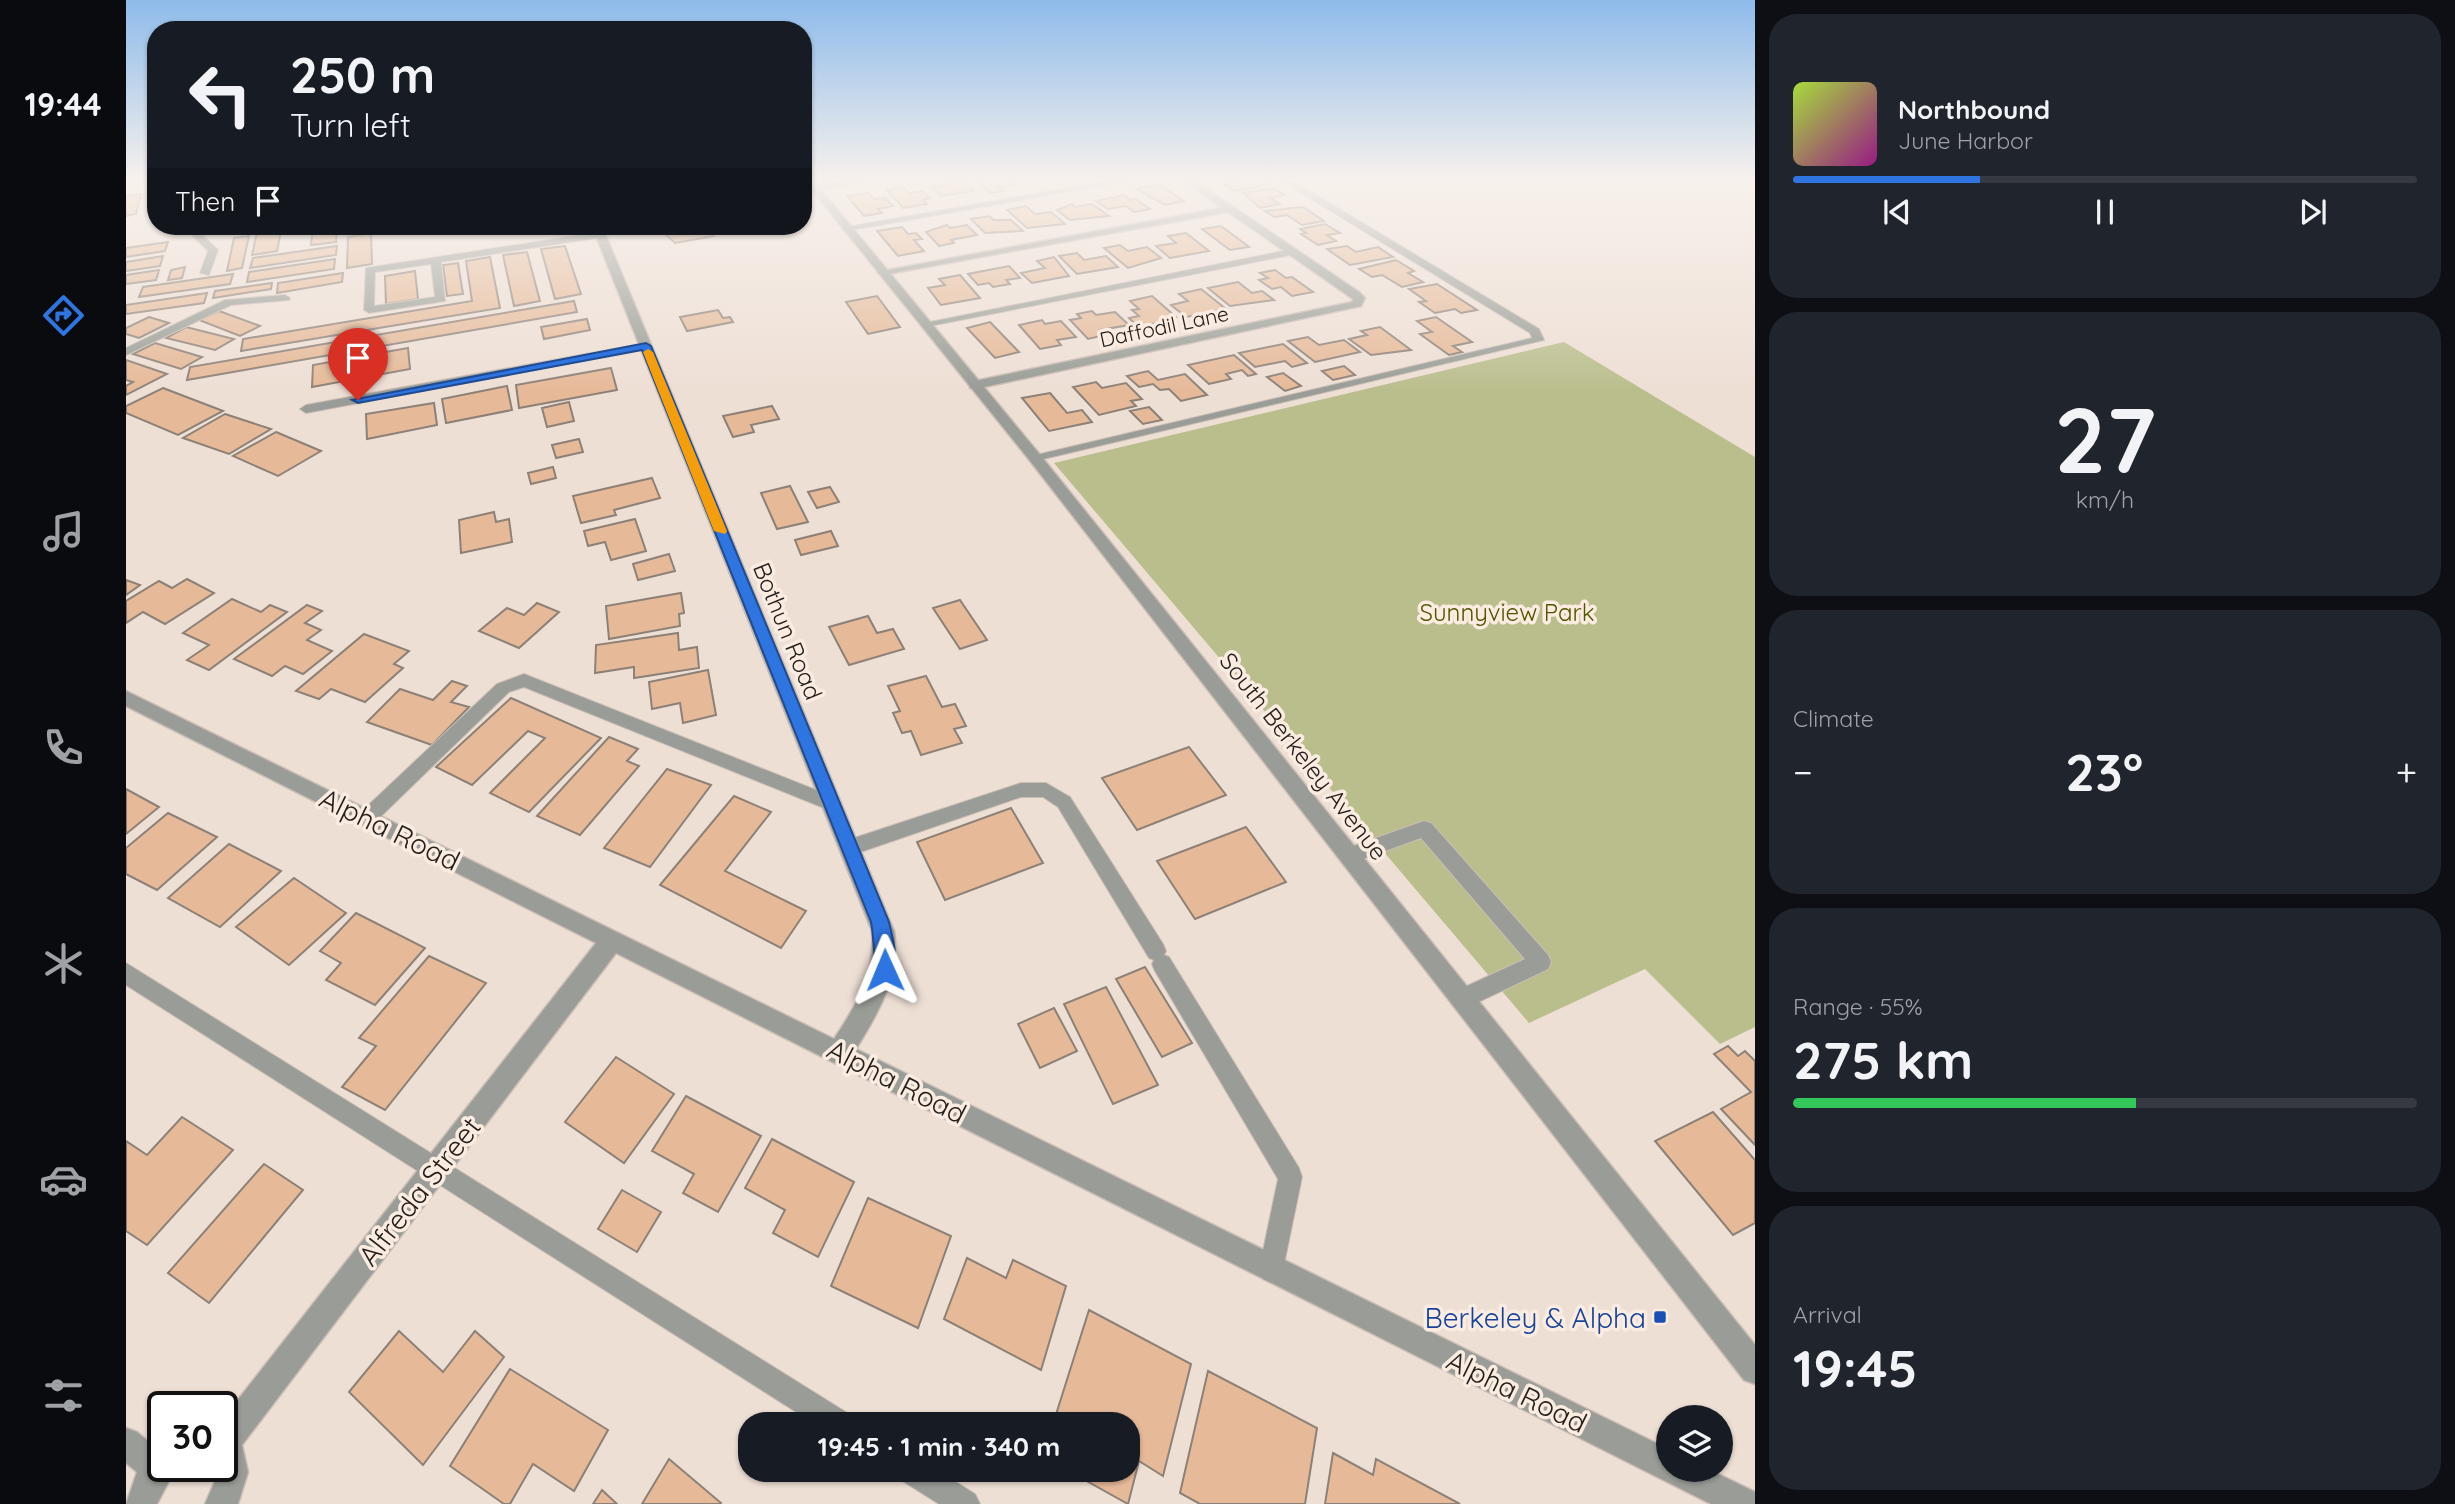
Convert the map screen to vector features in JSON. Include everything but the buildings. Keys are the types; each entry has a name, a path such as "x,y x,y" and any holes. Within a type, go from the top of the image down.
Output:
{"street":[{"name":"Bothun Road","path":"606,250 883,931 887,960 881,981 840,1052"},
{"name":"South Berkeley Avenue","path":"865,250 1036,459 1755,1368"},
{"path":"883,272 1003,250"},
{"name":"Daffodil Lane","path":"975,385 1352,306 1360,300 1293,252"},
{"name":"Alpha Road","path":"126,698 1656,1460"},
{"name":"Alfreda Street","path":"238,1423 613,939"},
{"path":"126,1443 147,1457"},
{"path":"141,1504 152,1482"},
{"path":"220,1504 231,1482"},
{"path":"1700,1482 1745,1504"}],"lane":[{"path":"205,273 213,250"},
{"path":"436,260 441,299 369,310 370,270 489,250"},
{"path":"1036,459 1538,340 1535,331 1401,250"},
{"path":"925,324 1293,252"},
{"path":"126,352 229,302 285,298"},
{"path":"126,342 139,346"},
{"path":"306,409 646,346"},
{"path":"367,818 503,688 524,680 830,803"},
{"path":"849,848 1021,790 1046,790 1064,802 1290,1177 1272,1270"},
{"path":"1349,856 1424,829 1541,962 1462,999"},
{"path":"126,973 820,1412"},
{"path":"930,1482 965,1504"}],"green space":[{"name":"Sunnyview Park","path":"1564,342 1755,457 1755,1027 1720,1044 1645,969 1529,1023 1054,463"}],"slow traffic":[{"path":"648,352 721,531"}],"place":[{"name":"Berkeley & Alpha","path":"1660,1317"}],"route":[{"path":"358,400 646,346 880,922 886,950 885,970"}]}
